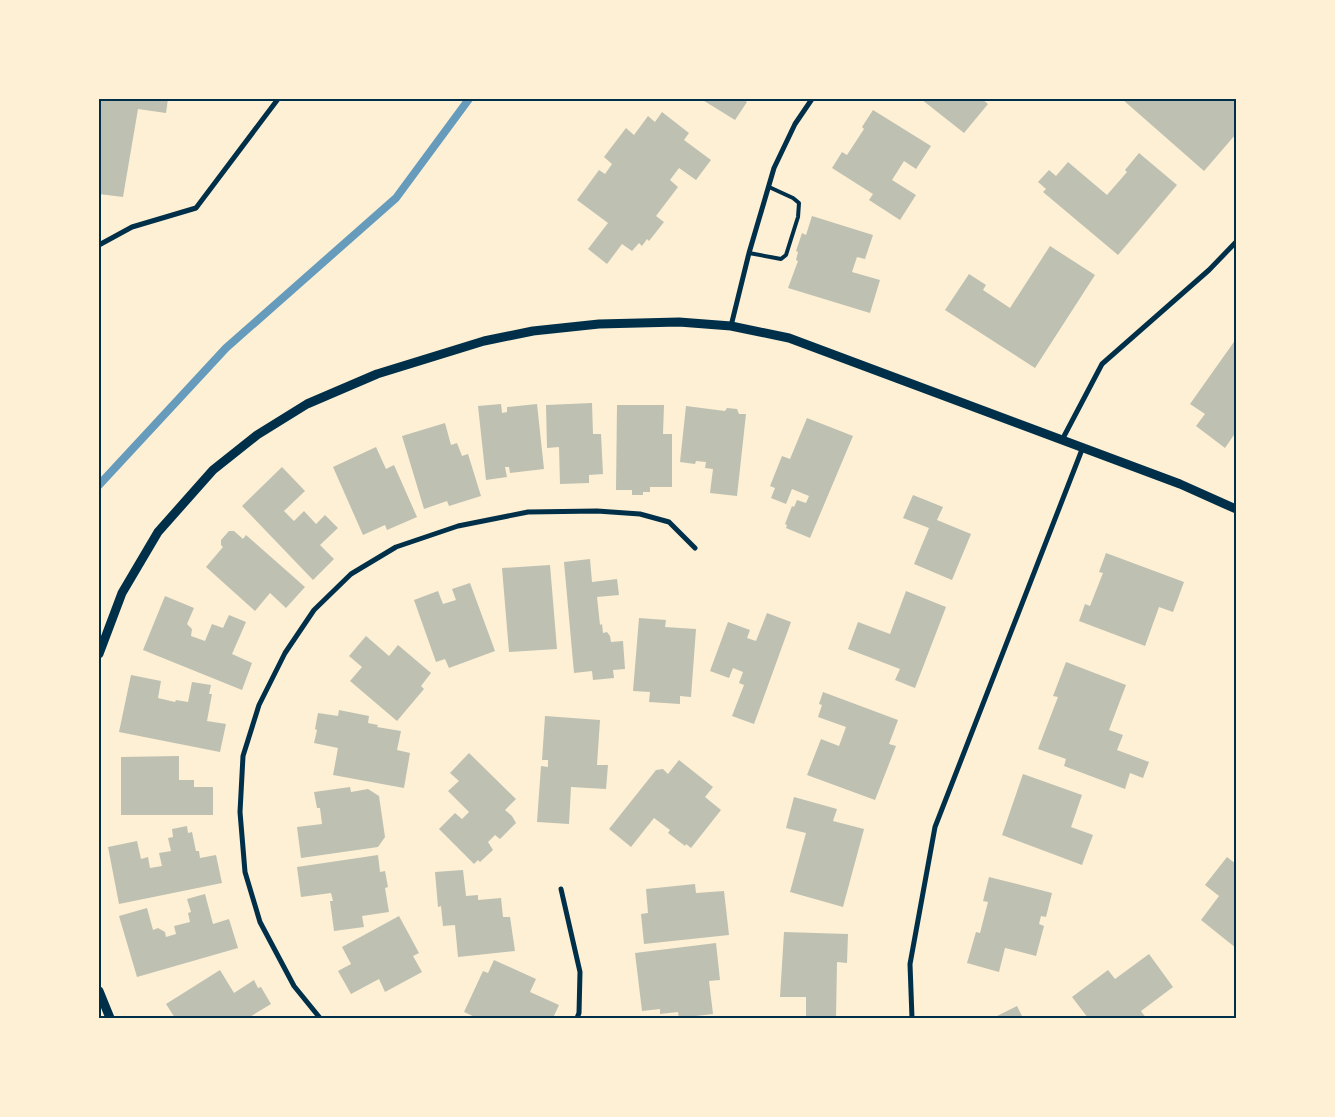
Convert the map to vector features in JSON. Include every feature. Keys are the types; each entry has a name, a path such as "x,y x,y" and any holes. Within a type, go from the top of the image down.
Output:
{"street":[{"path":"99,245 132,227 196,208 278,99"},
{"path":"731,326 749,253 774,168 795,124 812,99"},
{"path":"1062,440 1102,364 1209,270 1236,242"},
{"path":"99,654 122,593 158,532 213,470 256,435 307,404 377,374 484,341 533,331 599,324 679,322 731,326 789,338 1180,484 1236,509"},
{"path":"912,1018 910,964 935,827 1083,447"},
{"path":"320,1018 294,986 260,922 245,872 240,812 243,756 259,706 286,653 314,610 351,574 396,547 458,526 528,512 597,511 640,514 668,522 695,548"},
{"path":"561,888 580,972 579,1013 577,1018"},
{"path":"99,991 110,1018"}],"lane":[{"path":"749,253 781,259 786,255 798,217 799,203 793,198 769,187"}],"building":[{"path":"99,99 168,99 166,113 138,109 123,197 99,194"},
{"path":"701,99 745,99 747,102 735,120"},
{"path":"921,99 982,99 988,104 964,133"},
{"path":"1122,99 1236,99 1236,134 1204,171"},
{"path":"873,110 931,146 916,169 904,161 892,180 916,195 900,220 869,200 873,194 832,168 842,152 847,155 864,129 862,127"},
{"path":"662,112 689,133 684,140 711,160 696,180 679,168 670,180 678,187 656,216 664,222 649,241 647,239 642,246 639,243 632,251 622,244 607,264 588,249 608,223 577,200 599,170 605,174 612,164 604,157 626,128 634,135 648,116 655,122"},
{"path":"1139,153 1177,185 1118,255 1043,192 1046,189 1038,182 1049,170 1056,176 1068,162 1107,195 1127,172 1125,170"},
{"path":"812,216 873,235 865,259 857,257 852,272 880,280 870,313 788,288 798,261 796,260 798,252 796,251 802,233 806,235"},
{"path":"1050,246 1095,275 1035,368 945,310 969,274 986,285 983,290 1010,308"},
{"path":"1236,339 1236,432 1225,448 1196,426 1205,414 1190,404"},
{"path":"592,403 593,434 601,434 603,474 589,475 589,483 560,484 559,447 547,448 546,405"},
{"path":"501,404 502,413 507,412 507,407 537,404 544,469 510,473 509,467 505,467 507,477 486,480 478,406"},
{"path":"617,405 664,405 663,434 672,434 672,487 650,487 650,492 643,492 643,495 632,495 632,490 616,490"},
{"path":"686,406 725,411 727,408 737,409 739,414 746,414 737,496 710,493 713,469 705,468 706,462 696,461 695,464 680,462"},
{"path":"807,418 853,436 810,538 786,528 787,525 785,524 792,506 794,507 797,500 806,503 809,496 792,489 786,504 771,498 775,488 770,486 782,456 790,459"},
{"path":"445,423 451,445 457,443 462,456 468,454 481,496 449,506 447,501 424,509 402,436"},
{"path":"376,447 386,469 394,465 417,517 387,530 385,525 363,535 333,467"},
{"path":"282,467 305,491 284,511 294,521 304,511 316,524 325,515 338,528 320,545 334,559 313,580 242,506"},
{"path":"913,495 943,507 937,520 971,534 952,580 914,564 929,528 903,518"},
{"path":"229,531 234,531 243,539 246,535 305,587 286,608 270,593 255,611 206,567 223,547 221,540"},
{"path":"1106,553 1184,582 1173,612 1159,607 1145,646 1079,621 1085,604 1090,606 1103,573 1099,572"},
{"path":"590,559 592,582 617,579 619,595 597,597 600,625 602,624 603,633 607,632 611,642 623,641 625,669 613,670 614,678 593,680 592,671 574,673 564,562"},
{"path":"550,565 557,649 509,652 502,568"},
{"path":"470,583 495,651 449,668 445,659 436,662 414,600 438,591 443,604 456,600 452,589"},
{"path":"906,591 946,607 915,688 895,680 900,669 848,649 858,622 890,634"},
{"path":"165,596 194,608 187,624 192,629 191,636 205,641 212,624 223,628 229,615 246,622 232,654 252,663 242,690 143,650"},
{"path":"767,613 791,622 754,724 732,716 744,685 739,683 743,672 733,668 729,678 710,671 728,622 750,630 747,638 756,641"},
{"path":"639,618 666,620 665,627 696,629 691,697 680,696 680,704 649,702 650,692 633,691"},
{"path":"366,636 389,656 398,645 431,673 421,686 424,689 397,721 350,681 362,667 349,656"},
{"path":"1066,662 1126,685 1109,730 1123,735 1117,750 1149,762 1143,778 1130,773 1125,789 1064,766 1066,759 1038,749 1058,697 1053,696"},
{"path":"131,675 161,681 158,698 175,702 176,700 188,702 192,682 211,685 209,694 212,694 207,721 226,724 220,752 119,732"},
{"path":"823,692 898,720 889,744 896,746 875,800 807,775 821,739 839,746 846,727 818,717 822,705 819,704"},
{"path":"339,710 369,716 368,723 378,725 377,727 401,731 397,750 410,753 404,788 333,775 338,748 314,743 317,730 315,729 318,713 338,716"},
{"path":"545,716 600,720 597,765 608,765 606,789 571,787 569,824 537,822 541,766 548,767 548,760 542,760"},
{"path":"469,753 516,799 505,810 516,823 500,839 495,835 488,842 493,850 480,862 478,860 474,864 439,829 455,813 462,819 469,812 448,791 459,781 450,773"},
{"path":"179,756 179,780 194,780 194,787 213,787 213,815 121,815 121,757"},
{"path":"679,760 713,787 705,797 721,810 691,848 686,844 685,846 668,833 670,830 654,818 631,847 609,829 656,770 663,769 668,774"},
{"path":"1023,774 1082,795 1071,827 1093,835 1082,865 1002,835"},
{"path":"350,787 351,792 368,789 379,796 385,837 378,847 301,858 297,827 322,824 320,808 317,808 314,792"},
{"path":"794,797 837,809 833,821 864,829 843,907 790,892 806,833 786,828"},
{"path":"187,826 188,833 192,832 196,851 199,851 200,858 216,855 222,883 119,904 108,847 137,841 141,859 148,857 150,868 162,866 159,853 171,851 168,838 173,837 172,829"},
{"path":"378,855 380,872 385,871 388,887 385,888 389,912 362,916 364,927 334,931 330,901 333,901 331,893 301,897 297,867"},
{"path":"1227,857 1236,864 1236,948 1201,920 1219,896 1205,885"},
{"path":"463,870 466,896 478,895 478,900 501,898 503,917 510,917 515,951 458,957 455,925 443,926 441,906 438,907 435,872"},
{"path":"989,877 1052,893 1046,917 1041,916 1039,924 1044,926 1036,956 1005,948 999,972 967,963 976,932 980,933 988,902 983,901"},
{"path":"695,884 696,893 724,891 729,935 644,944 641,914 648,913 646,889"},
{"path":"205,894 213,924 229,919 238,948 137,977 119,916 147,908 153,930 158,928 165,932 166,937 176,934 174,926 190,922 188,913 191,912 187,899"},
{"path":"399,916 419,953 413,956 422,972 385,992 379,979 351,994 338,971 351,964 342,947"},
{"path":"784,932 848,934 847,963 837,962 836,1018 806,1018 806,997 780,997"},
{"path":"716,943 720,980 709,981 713,1014 679,1018 678,1012 660,1014 660,1009 642,1011 635,953"},
{"path":"1149,954 1173,987 1141,1011 1146,1018 1088,1018 1072,997 1108,970 1115,979"},
{"path":"494,960 536,979 530,992 559,1005 553,1018 477,1018 464,1012 483,971 488,973"},
{"path":"220,970 234,993 254,980 258,988 261,987 271,1004 248,1018 175,1018 166,1004"},
{"path":"1017,1006 1023,1018 993,1018"}],"waterway":[{"path":"99,485 226,348 396,198 469,99"}]}
